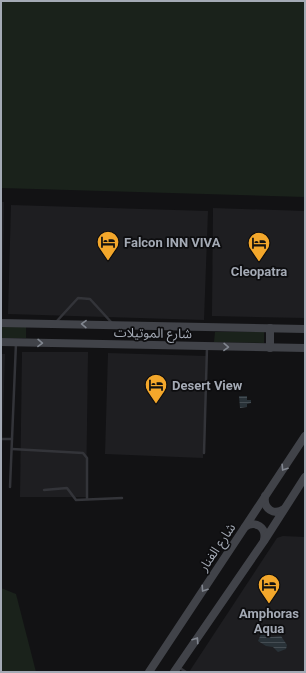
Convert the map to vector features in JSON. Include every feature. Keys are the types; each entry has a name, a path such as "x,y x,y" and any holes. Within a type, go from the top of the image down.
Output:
{"street":[{"name":"شارع الموتيلات","path":"1,323 305,329"},
{"path":"270,328 270,348"},
{"name":"شارع الموتيلات","path":"1,342 305,348"},
{"name":"شارع الفنار","path":"149,672 305,436"},
{"path":"176,669 264,541 305,477"},
{"path":"265,496 266,505 270,510 276,512 284,509"},
{"path":"245,527 250,524 260,526 264,531 264,541"}],"lane":[{"path":"54,324 78,298 90,299 114,325"},
{"path":"10,487 16,342"},
{"path":"204,454 207,346"},
{"path":"1,439 12,439"},
{"path":"12,449 83,453 87,458 87,499"},
{"path":"44,490 67,488 76,500 122,498"},
{"path":"176,669 186,672"}],"shaded area":[{"path":"1,1 305,1 305,197 1,188"},
{"path":"1,202 4,202 2,312 1,312"},
{"name":"Falcon INN VIVA","path":"11,205 208,211 204,320 8,314"},
{"name":"Cleopatra","path":"213,208 305,211 305,318 212,316"},
{"path":"1,326 26,327 26,338 1,338"},
{"path":"215,332 264,332 264,343 214,342"},
{"path":"22,352 88,352 86,497 20,497"},
{"name":"Desert View","path":"108,353 206,356 203,458 105,454"},
{"path":"1,354 5,354 2,453 1,453"},
{"path":"239,396 247,396 247,400 251,400 251,403 247,404 247,407 240,408"},
{"name":"Amphoras Aqua","path":"283,536 305,537 305,672 189,672 277,538"},
{"path":"1,588 16,594 36,672 1,672"},
{"path":"261,634 272,637 281,636 287,645 286,649 278,652 273,647 266,646 258,641"}],"place":[{"name":"Falcon INN VIVA","path":"108,262"},
{"name":"Cleopatra","path":"259,262"},
{"name":"Desert View","path":"156,404"},
{"name":"Amphoras Aqua","path":"269,604"}]}
